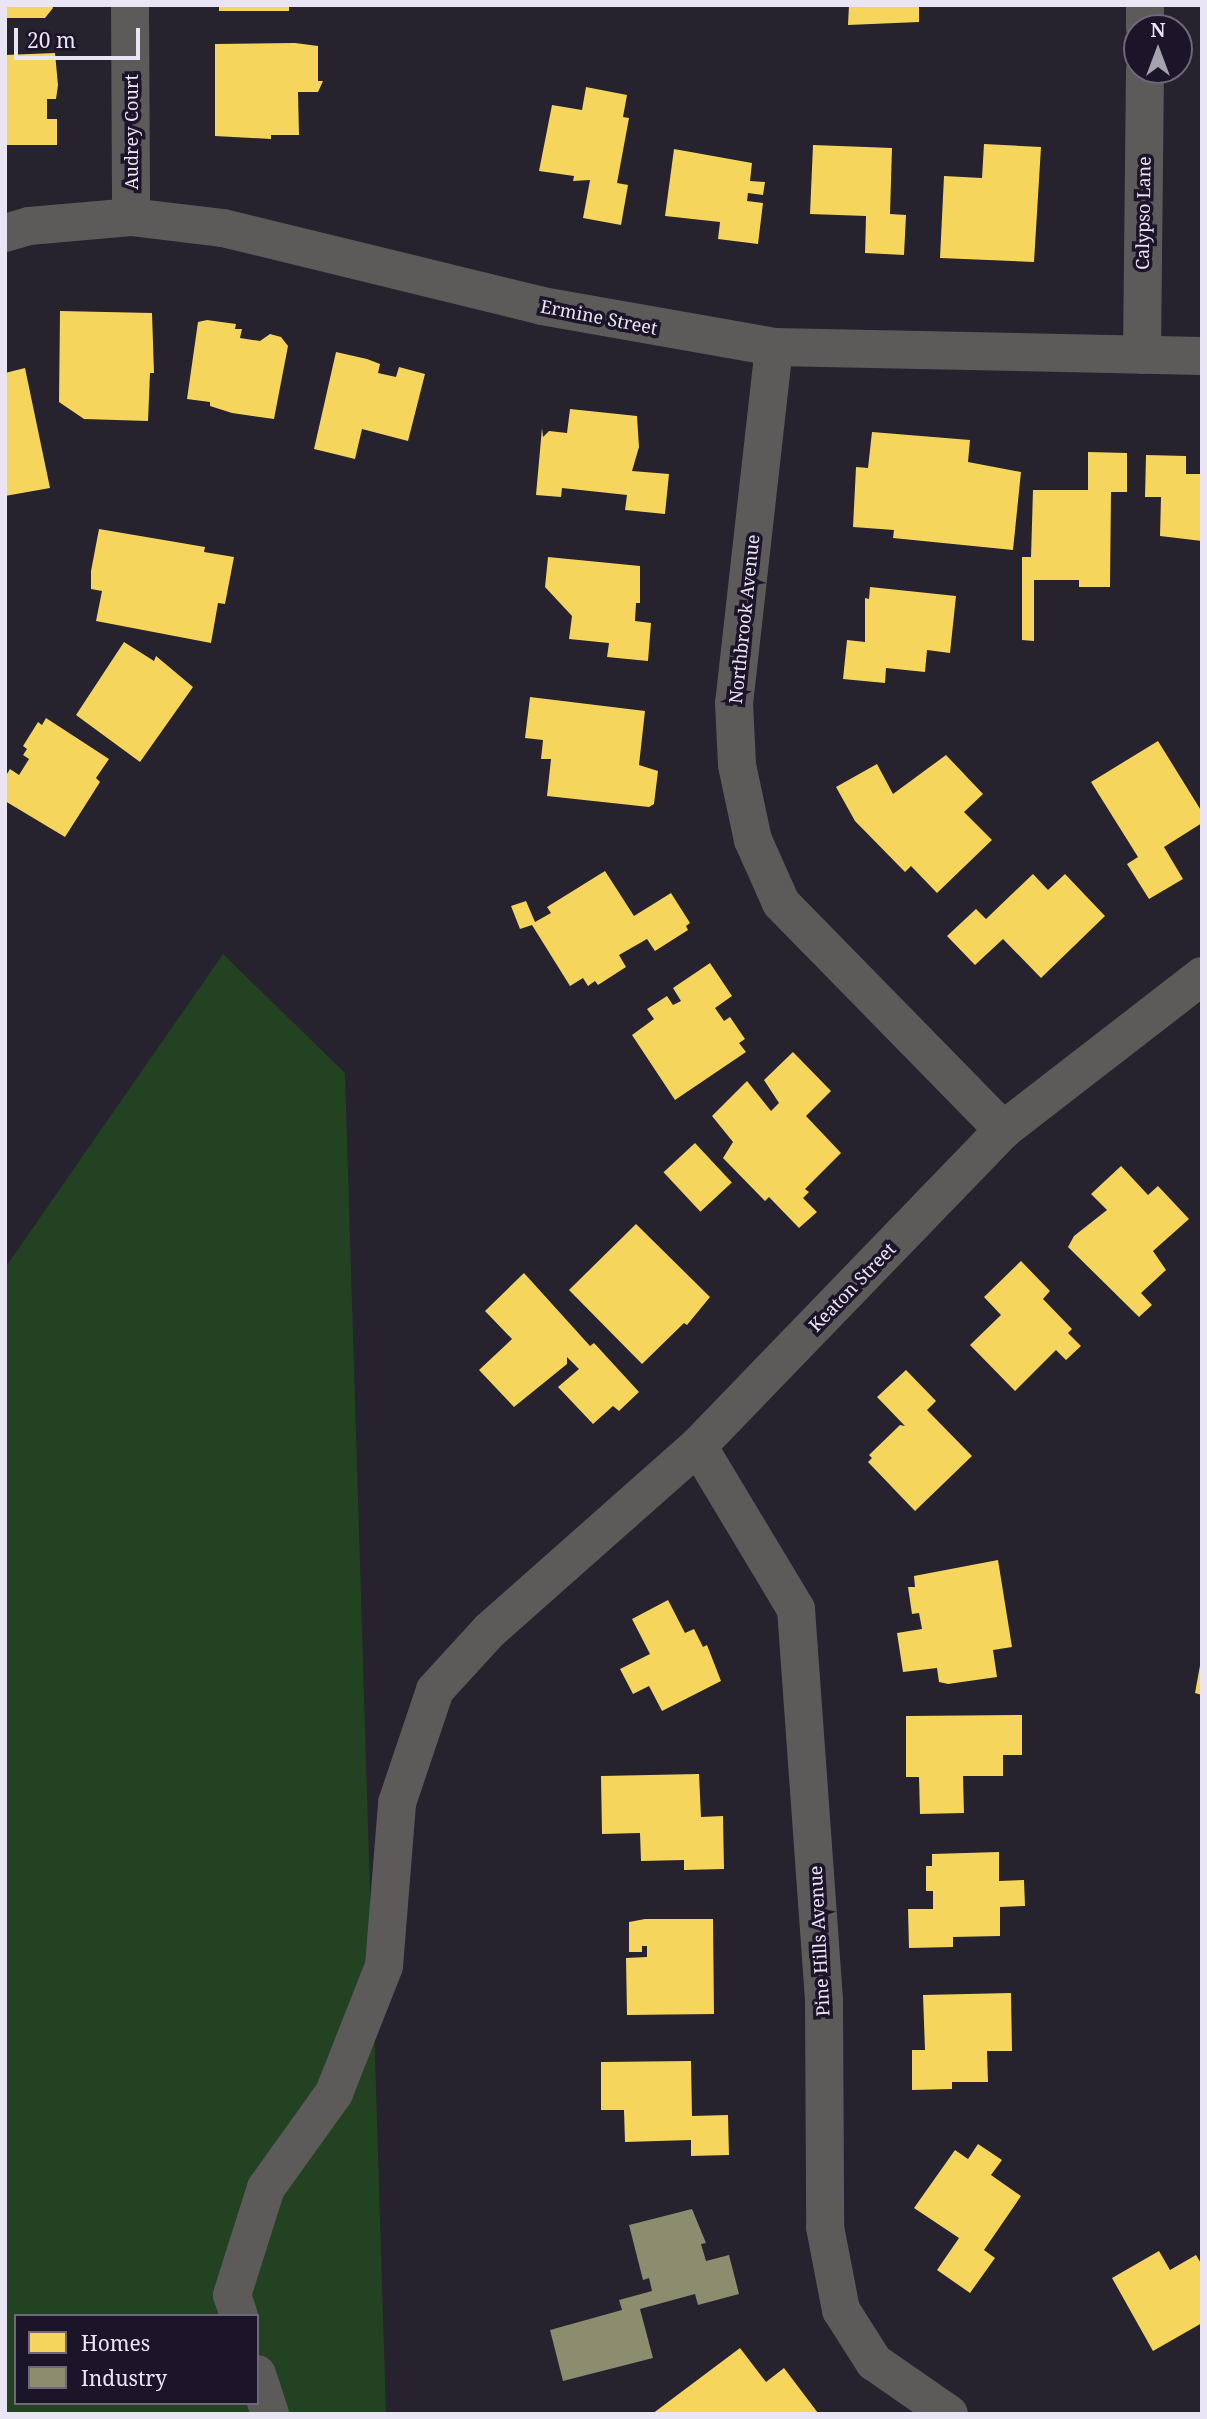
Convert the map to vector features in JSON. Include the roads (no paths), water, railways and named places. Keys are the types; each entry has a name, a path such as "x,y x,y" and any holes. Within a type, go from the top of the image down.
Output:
{"street":[{"name":"Audrey Court","path":"130,5 131,217"},
{"name":"Calypso Lane","path":"1142,355 1145,84"},
{"name":"Ermine Street","path":"5,233 29,226 131,217 223,228 542,306 774,347 1202,356"},
{"name":"Northbrook Avenue","path":"774,347 734,703 737,765 753,840 781,903 1003,1130"},
{"name":"Keaton Street","path":"238,2314 232,2295 266,2188 334,2094 384,1966 397,1803 435,1690 512,1610 698,1446 1003,1130 1202,976"},
{"name":"Pine Hills Avenue","path":"698,1446 796,1609 824,2000 825,2227 841,2310 874,2362 949,2414"},
{"path":"259,2380 270,2414"}]}
